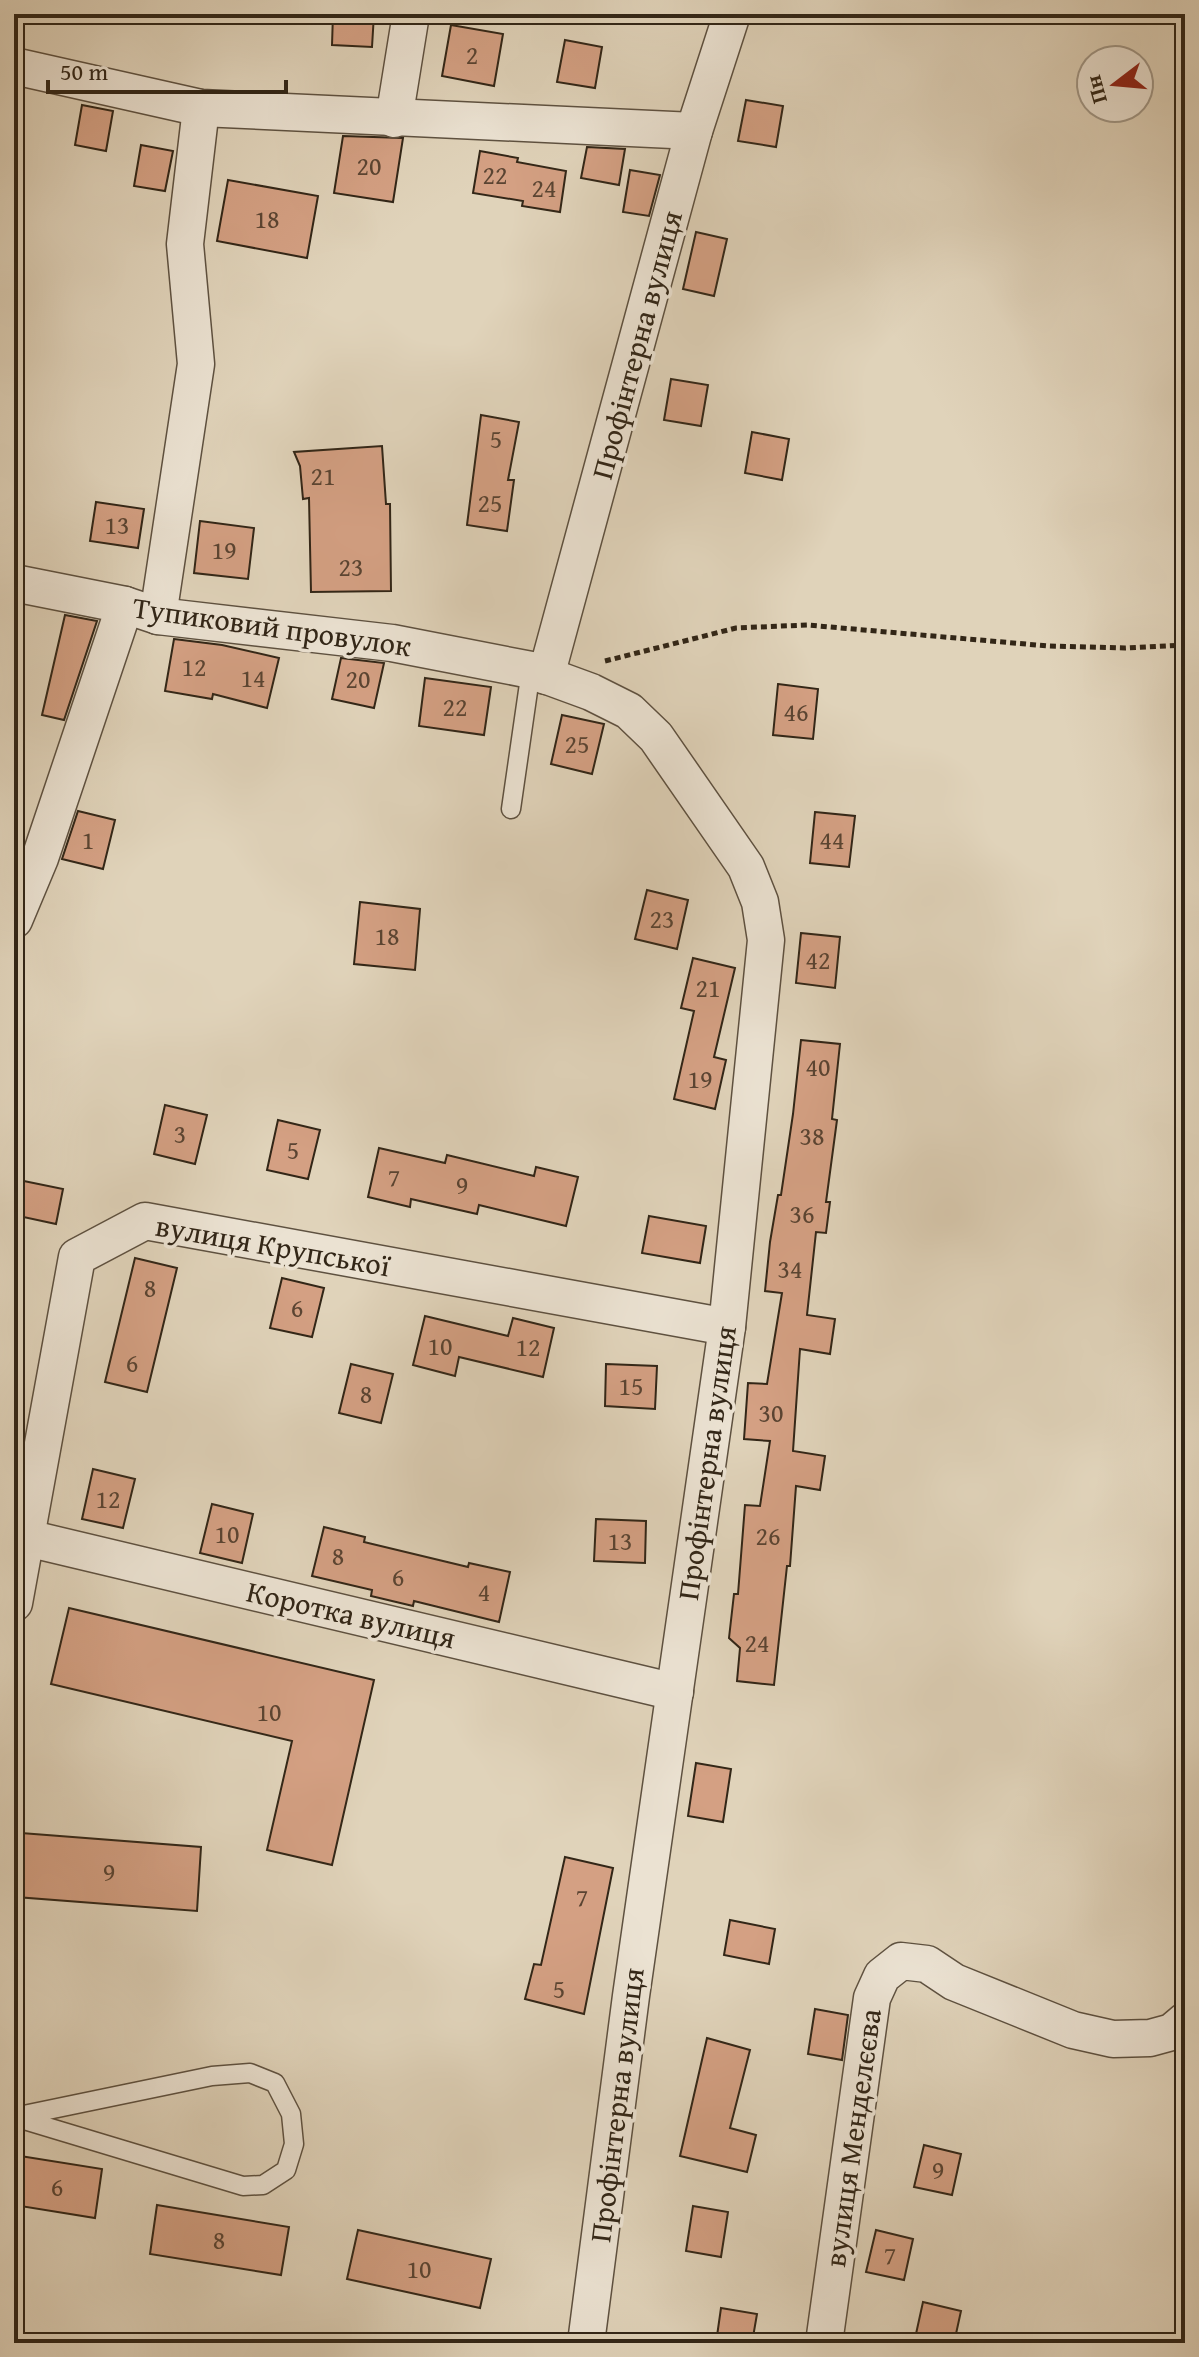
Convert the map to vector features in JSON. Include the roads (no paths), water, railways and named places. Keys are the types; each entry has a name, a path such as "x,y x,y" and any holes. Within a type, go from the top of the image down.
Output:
{"street":[{"path":"394,119 411,14"},
{"name":"Профінтерна вулиця","path":"586,2343 631,1996 727,1327 766,940 760,902 746,867 656,737 629,711 591,692 539,673 694,131 732,14"},
{"path":"14,66 201,108 694,131"},
{"path":"14,920 141,610 196,364 185,244 201,108"},
{"name":"Тупиковий провулок","path":"14,583 141,610 392,643 539,673"},
{"name":"вулиця Крупської","path":"14,1603 77,1257 145,1221 727,1327"},
{"name":"Коротка вулиця","path":"27,1538 675,1692"},
{"name":"вулиця Менделєєва","path":"824,2343 872,1998 882,1976 901,1961 927,1964 954,1982 1060,2025 1113,2039 1150,2038 1172,2032 1185,2021"}],"lane":[{"path":"511,809 539,673"},
{"path":"250,2073 275,2083 291,2114 294,2144 286,2170 263,2185 243,2186 14,2117 212,2076 250,2073"}]}
